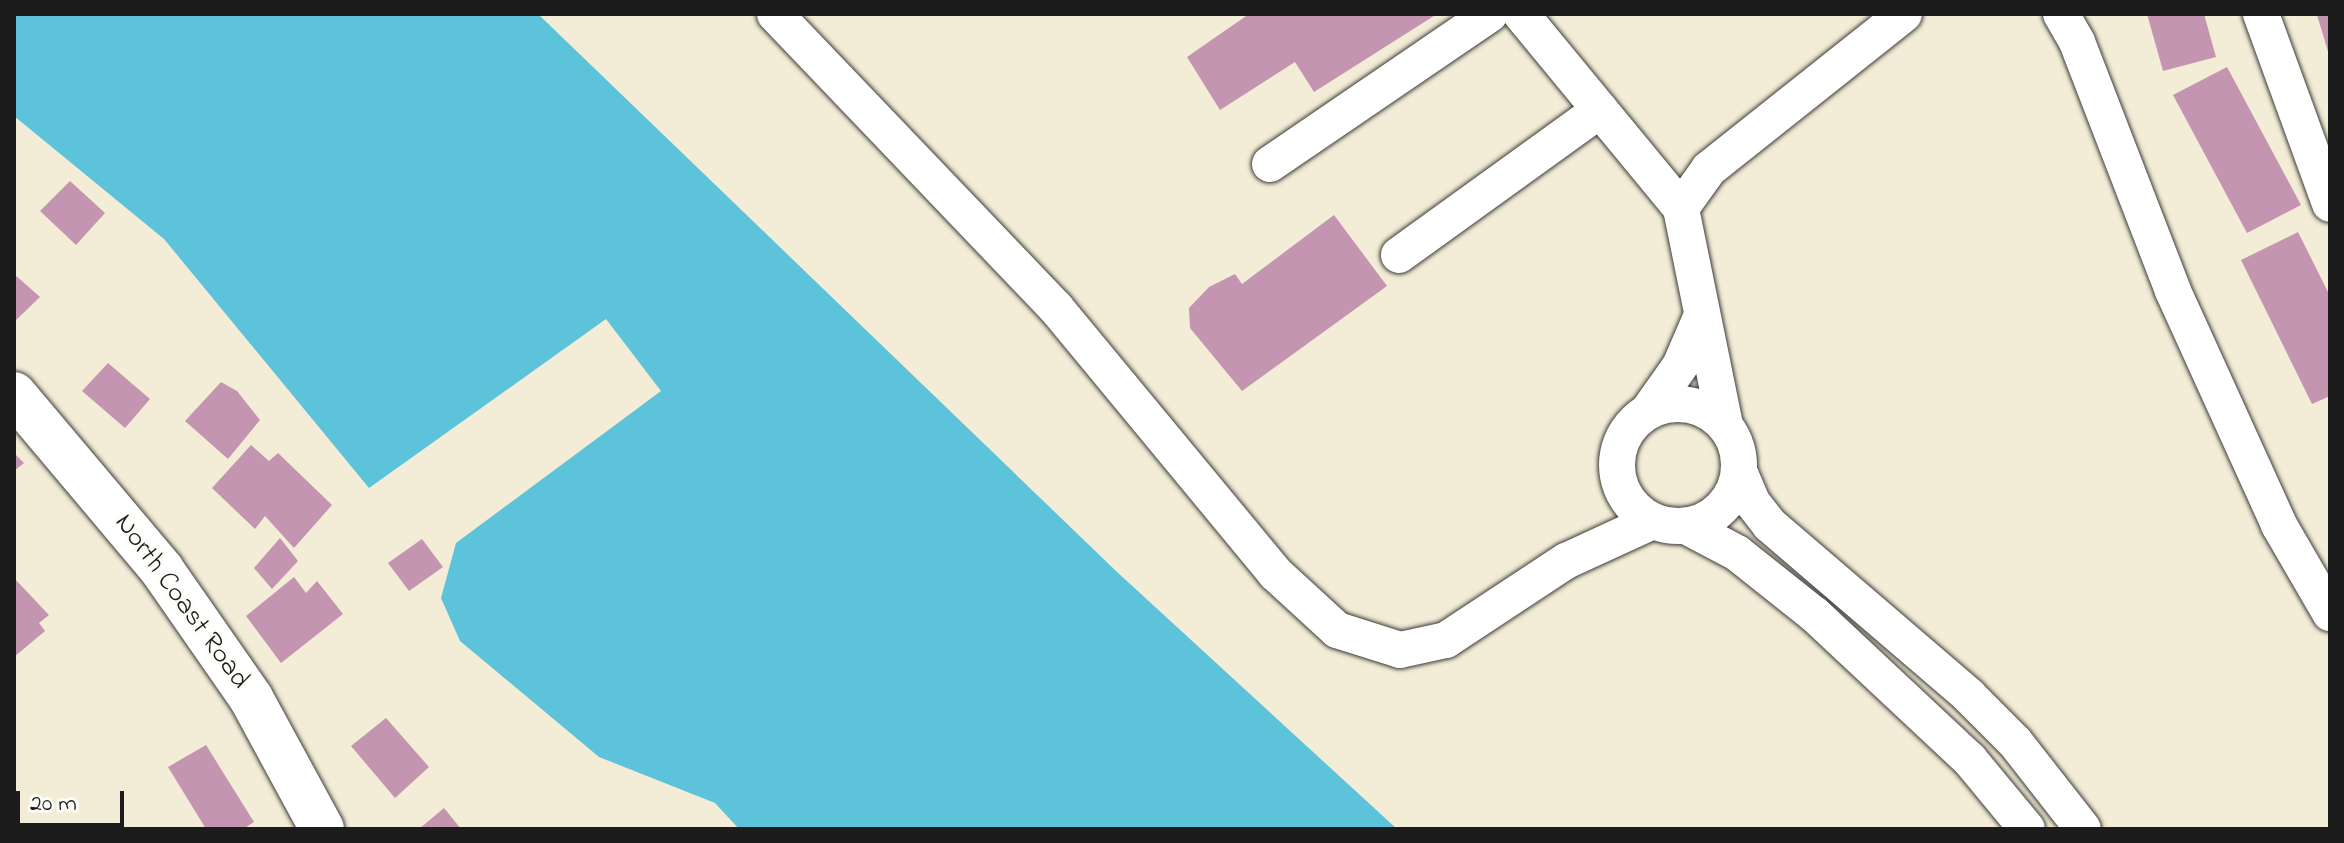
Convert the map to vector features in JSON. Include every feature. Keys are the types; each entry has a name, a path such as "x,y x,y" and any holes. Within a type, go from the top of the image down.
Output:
{"main road":[{"name":"North Coast Road","path":"14,394 162,570 251,698 322,829"}],"street":[{"path":"775,14 1056,308 1275,573 1337,630 1383,648 1423,648 1462,631 1566,561 1669,524 1716,513 1736,487 1739,471"},
{"path":"1270,164 1490,14"},
{"path":"1521,14 1681,208 1725,425 1734,439 1739,471 1752,502 1770,525 1968,695 2015,742 2083,829"},
{"path":"1681,208 1699,178 1730,151 1904,14"},
{"path":"2061,14 2077,42 2173,291 2279,525 2330,613"},
{"path":"2261,14 2330,204"},
{"path":"1399,255 1600,110"},
{"path":"1702,315 1680,366 1649,410 1625,433 1616,464 1618,481 1631,505 1737,553 1815,615 1970,760 2027,829"},
{"path":"1649,410 1689,405 1725,425"},
{"path":"1566,561 1597,524 1618,481"}],"water":[{"path":"14,14 538,14 1116,571 1397,829 739,829 715,803 599,757 460,641 441,598 456,543 661,391 606,319 369,488 164,239 14,116"}],"building":[{"path":"1249,14 1437,14 1314,92 1295,62 1220,110 1187,57"},
{"path":"2147,14 2204,14 2216,57 2163,71"},
{"path":"2330,14 2330,58 2317,15"},
{"path":"2227,67 2301,205 2247,233 2173,95"},
{"path":"70,181 105,213 76,245 40,211"},
{"path":"1334,215 1387,286 1242,391 1190,328 1189,308 1209,287 1235,274 1242,284"},
{"path":"2298,232 2330,296 2330,396 2312,404 2241,260"},
{"path":"14,274 40,297 14,322"},
{"path":"108,363 150,399 125,428 82,391"},
{"path":"221,382 237,391 260,420 228,459 185,421"},
{"path":"251,445 269,461 278,453 332,505 294,548 265,516 255,529 212,488"},
{"path":"14,453 24,463 14,471"},
{"path":"280,538 298,561 272,589 254,568"},
{"path":"422,539 443,567 409,591 388,563"},
{"path":"294,577 306,593 317,581 343,614 281,663 246,616"},
{"path":"14,578 49,615 39,623 45,631 14,657"},
{"path":"386,718 429,767 395,798 351,746"},
{"path":"206,745 254,822 243,829 206,829 168,767"},
{"path":"444,808 461,829 419,829"}]}
